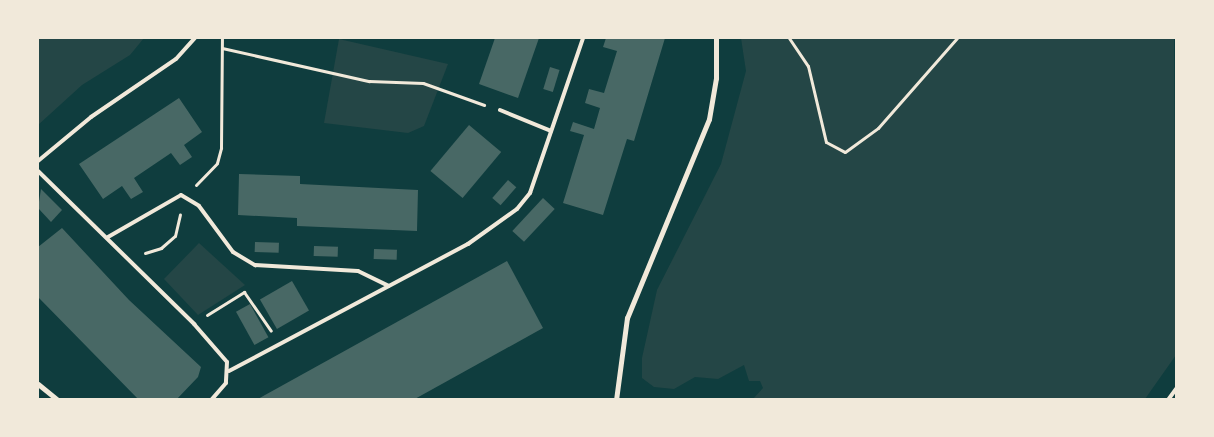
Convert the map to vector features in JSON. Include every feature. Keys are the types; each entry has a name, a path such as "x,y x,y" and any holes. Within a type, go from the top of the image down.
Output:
{"street":[{"path":"616,400 627,318 709,119 716,78 716,38"},
{"path":"38,384 58,400"}],"lane":[{"path":"38,161 91,117 176,59 196,38"},
{"path":"229,371 280,346 468,244 517,209 530,193 583,38"},
{"path":"500,110 551,131"},
{"path":"38,171 194,324 227,362 229,371 226,383 211,400"},
{"path":"108,238 181,194 189,197 229,248 255,264 358,271 389,286"},
{"path":"1168,400 1176,389"}],"path":[{"path":"189,197 217,164 221,148 222,38"},
{"path":"789,38 808,66 826,142 844,152 878,128 957,38"},
{"path":"222,48 369,81 423,82 467,99"},
{"path":"134,264 175,236"},
{"path":"194,324 246,293 248,288"},
{"path":"246,293 280,346"}],"shaded area":[{"path":"38,38 144,38 130,55 82,85 38,125"},
{"path":"741,38 1174,38 1176,355 1145,399 753,399 763,388 760,381 749,381 744,365 718,379 695,377 674,389 654,387 642,378 642,358 657,290 721,164 746,71"},
{"path":"339,39 448,64 424,126 408,133 324,123"},
{"path":"199,243 245,285 198,315 164,279"}],"building":[{"path":"495,38 539,38 518,98 479,84"},
{"path":"606,38 665,38 634,141 627,139 603,215 563,203 584,135 570,131 573,122 594,129 600,108 585,103 589,89 604,93 617,51 603,47"},
{"path":"550,67 560,70 553,92 543,89"},
{"path":"179,98 202,132 184,145 192,157 180,165 171,153 134,178 143,192 131,199 122,186 103,199 79,164"},
{"path":"469,125 501,152 463,198 430,171"},
{"path":"239,174 300,176 300,184 418,190 417,231 297,226 297,218 238,215"},
{"path":"508,180 516,187 501,205 492,198"},
{"path":"41,189 62,210 51,222 38,208"},
{"path":"543,198 555,209 524,242 512,231"},
{"path":"62,228 129,300 201,367 198,377 176,400 139,400 38,297 38,247"},
{"path":"255,242 279,243 279,253 255,252"},
{"path":"314,246 338,247 338,257 314,256"},
{"path":"374,249 397,250 397,260 374,259"},
{"path":"507,261 543,328 413,400 256,400"},
{"path":"292,281 309,310 277,329 260,300"},
{"path":"250,304 268,337 254,345 236,312"}]}
